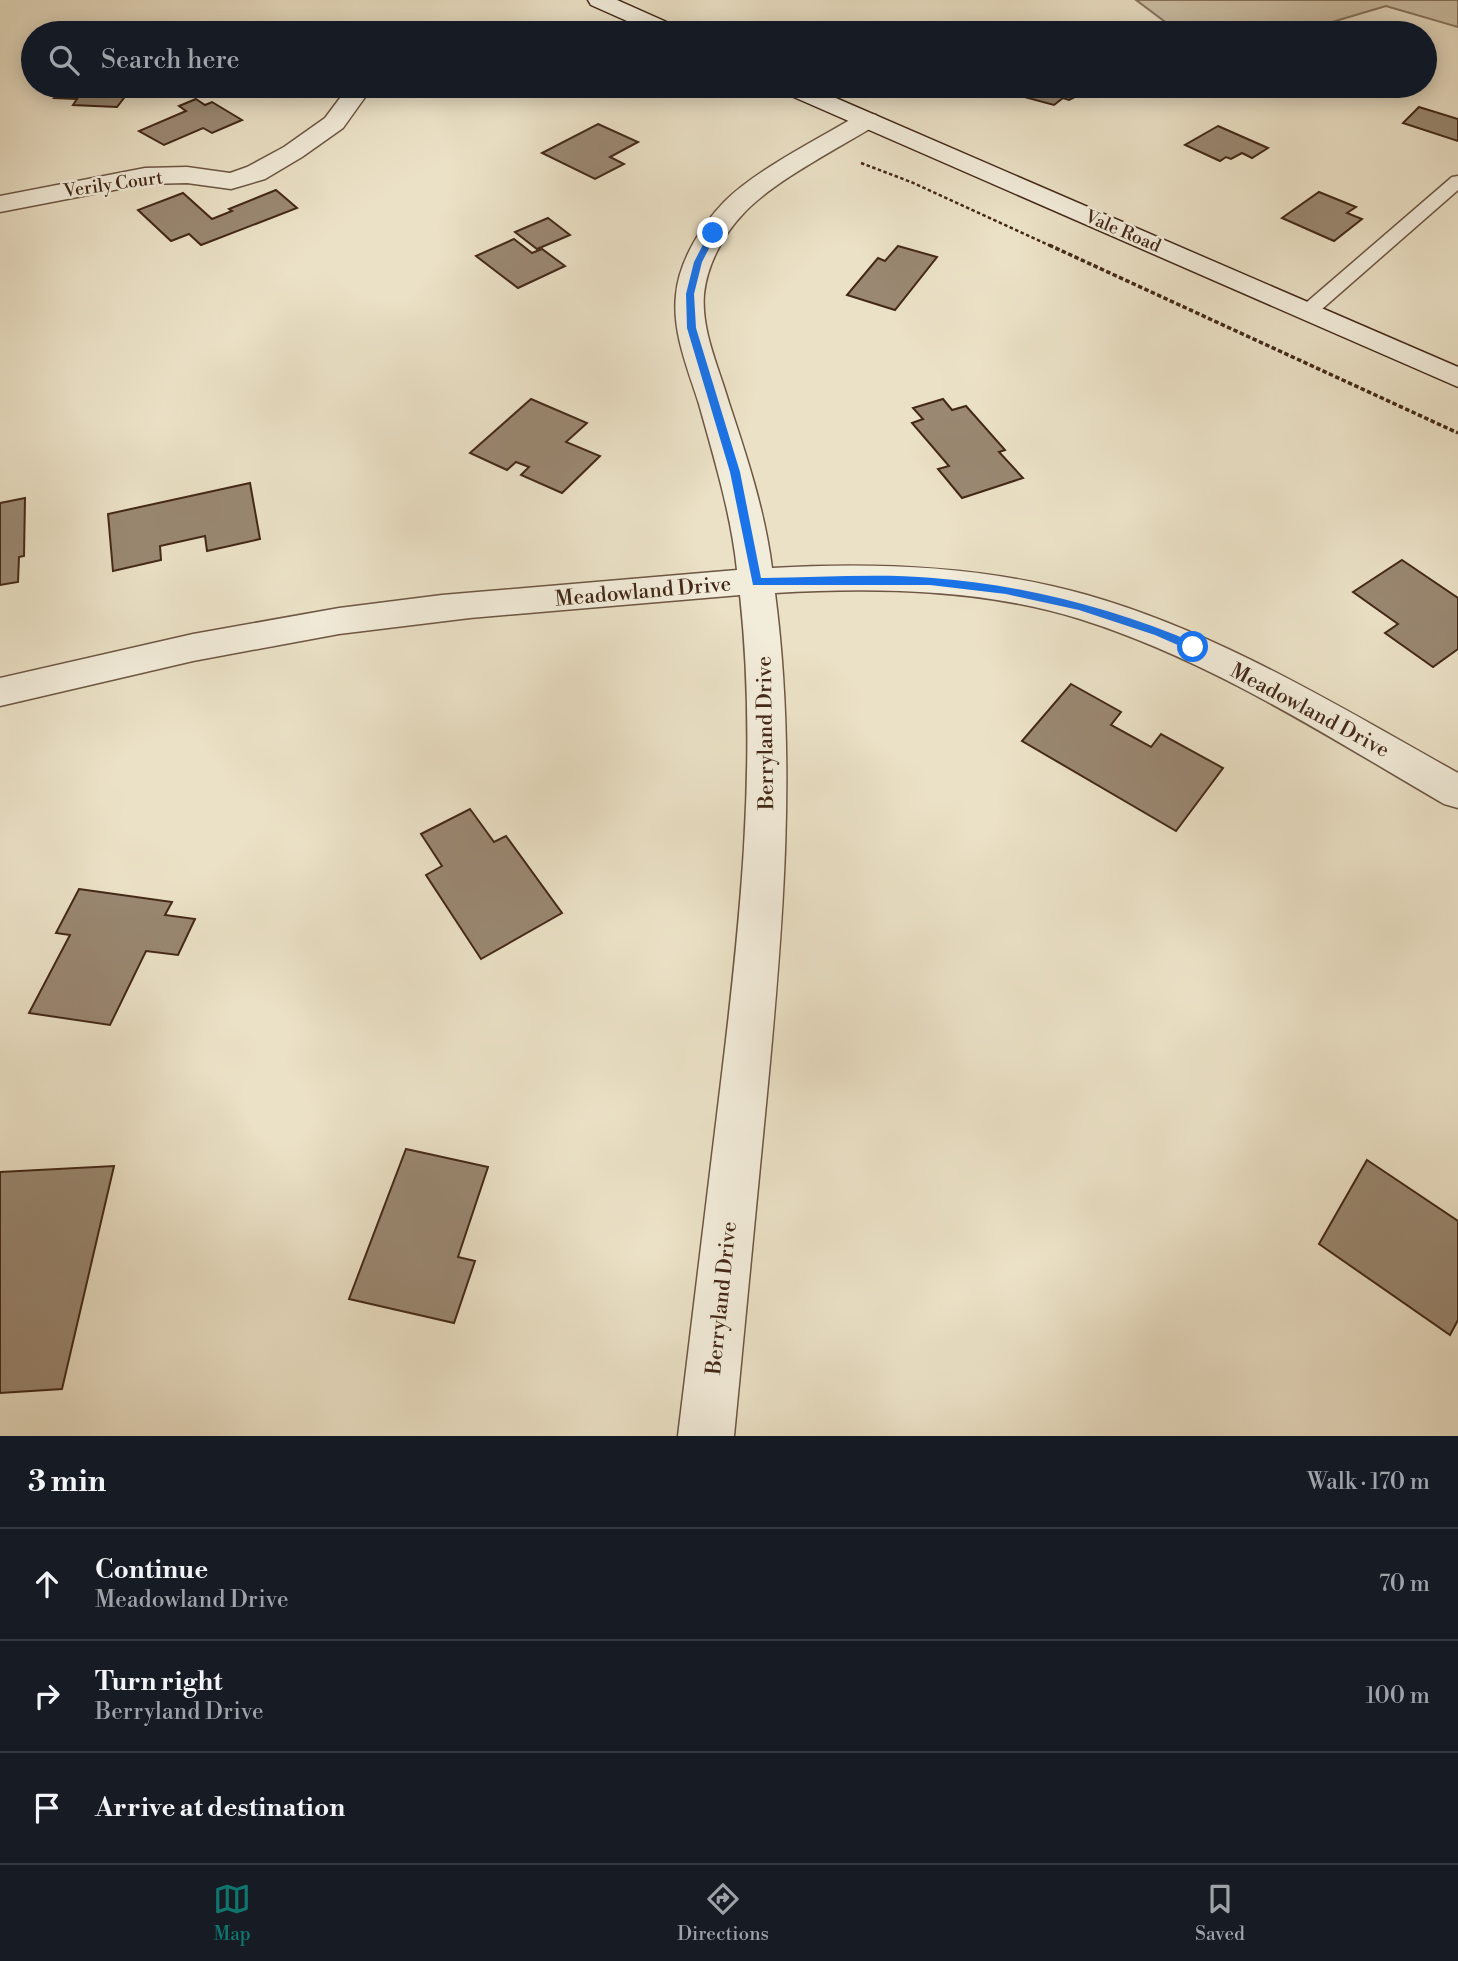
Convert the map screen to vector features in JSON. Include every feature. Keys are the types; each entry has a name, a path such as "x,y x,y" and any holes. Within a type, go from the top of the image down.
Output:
{"street":[{"path":"599,0 645,21"},
{"name":"Verily Court","path":"0,204 145,176 187,175 231,181 257,173 293,152 334,123 352,98"},
{"name":"Vale Road","path":"816,98 1458,378"},
{"name":"Berryland Drive","path":"706,1436 758,961 767,816 762,629 756,582 735,472 691,328 690,294 698,262 713,233 734,207 760,186 867,120"},
{"name":"Meadowland Drive","path":"0,692 80,671 270,632 391,614 756,582 930,581 1006,590 1081,606 1159,632 1193,647 1458,792"}],"lane":[{"path":"1307,312 1458,181"}],"path":[{"path":"822,147 911,182 1458,433"}],"shaded area":[{"path":"1136,0 1458,0 1458,27 1386,6 1335,21 1164,21"}],"building":[{"path":"54,98 124,98 117,107 73,105 77,99"},
{"path":"1028,98 1063,98 1054,105"},
{"path":"196,99 205,105 212,102 242,120 212,133 203,128 164,145 139,131 186,111 179,106"},
{"path":"1419,107 1458,119 1458,141 1403,123"},
{"path":"598,124 638,142 610,157 624,164 595,179 542,153"},
{"path":"1218,126 1268,148 1252,158 1242,153 1220,161 1185,145"},
{"path":"276,190 297,208 201,245 189,234 171,241 138,210 183,193 212,219"},
{"path":"1319,192 1356,207 1347,213 1362,219 1334,241 1282,218"},
{"path":"548,218 570,235 537,249 515,232"},
{"path":"514,239 532,253 542,249 565,266 518,288 476,256"},
{"path":"898,246 937,257 895,310 847,295 878,258 885,261"},
{"path":"531,399 587,423 566,442 600,456 562,493 521,475 529,467 516,462 507,470 470,453"},
{"path":"943,399 952,410 966,406 1005,450 999,452 1023,478 962,498 938,469 949,466 912,423 923,419 913,408"},
{"path":"250,483 260,539 207,551 205,536 160,546 161,560 113,571 108,514"},
{"path":"25,498 24,556 19,557 18,582 0,585 0,503"},
{"path":"1402,560 1458,598 1458,649 1433,667 1385,633 1398,624 1353,592"},
{"path":"1071,684 1121,712 1111,725 1151,747 1161,734 1223,768 1176,831 1022,741"},
{"path":"470,809 494,842 506,836 562,913 481,959 426,875 442,866 421,834"},
{"path":"79,889 172,902 165,915 195,919 178,955 146,951 110,1025 29,1013 70,935 56,933"},
{"path":"406,1149 488,1167 458,1257 475,1261 454,1323 349,1299"},
{"path":"1367,1160 1458,1221 1458,1320 1450,1335 1319,1244"},
{"path":"114,1166 62,1389 0,1393 0,1172"}],"route":[{"path":"713,233 698,262 690,294 691,328 735,472 753,554 756,582 930,581 1006,590 1081,606 1159,632 1193,647"}]}
